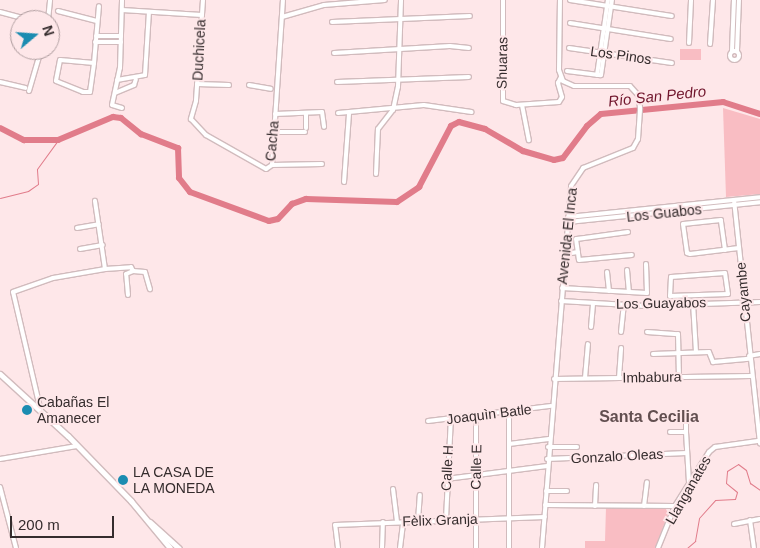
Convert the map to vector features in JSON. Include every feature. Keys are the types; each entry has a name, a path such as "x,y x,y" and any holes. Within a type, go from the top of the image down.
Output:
{"highway":[{"path":"0,374 77,446 144,516 170,548"}],"main road":[{"path":"144,516 179,548"}],"street":[{"path":"122,0 120,68 112,105 122,108"},
{"name":"Duchicela","path":"196,101 203,0"},
{"name":"Cacha","path":"196,101 191,115 197,128 266,168 272,165 275,114 274,89 283,0"},
{"path":"282,18 324,5 385,0"},
{"path":"376,174 378,129 395,106 399,79 401,0"},
{"name":"Shuaras","path":"503,0 502,99 507,104 556,103 562,97 558,83 561,77"},
{"path":"560,0 561,77"},
{"path":"570,0 672,16"},
{"path":"567,71 597,76 610,0"},
{"path":"688,42 691,0"},
{"path":"710,44 713,0"},
{"path":"734,0 736,17"},
{"path":"734,51 739,0"},
{"path":"94,63 60,60 56,81 88,93 94,63 99,6"},
{"path":"122,10 202,15"},
{"path":"60,12 97,21"},
{"path":"117,80 136,79 145,76 149,12"},
{"path":"332,22 470,16"},
{"path":"570,22 671,39"},
{"path":"96,36 121,36"},
{"path":"95,42 121,42"},
{"path":"334,53 401,49 469,48"},
{"name":"Los Pinos","path":"569,48 672,63"},
{"path":"29,91 38,60"},
{"name":"Avenida El Inca","path":"542,548 550,406 571,186 577,173 630,150 637,142 640,130 639,96 630,86 574,86 561,77"},
{"path":"337,82 469,78"},
{"path":"115,93 134,85 136,79"},
{"path":"0,82 25,88"},
{"path":"198,84 229,85"},
{"path":"249,85 274,89"},
{"path":"522,105 529,140"},
{"path":"338,113 349,114 395,106 433,106 471,112"},
{"path":"275,114 322,112 324,127"},
{"path":"274,132 305,130 306,113"},
{"path":"344,182 349,114"},
{"path":"272,165 322,164"},
{"name":"Los Guabos","path":"568,220 760,197"},
{"name":"Cayambe","path":"734,200 759,442"},
{"path":"95,202 105,269"},
{"name":"Los Guabos","path":"568,220 760,202"},
{"path":"725,250 721,220 683,224 687,253 725,250 739,248"},
{"path":"77,228 99,224"},
{"path":"628,232 577,239 578,250 581,261 632,255"},
{"path":"80,249 103,246"},
{"path":"565,251 578,250"},
{"path":"562,288 649,292 646,264"},
{"path":"42,412 13,292 53,278 105,269 131,267 133,271"},
{"path":"627,270 629,292"},
{"path":"128,295 125,276 133,271 145,272 150,289"},
{"path":"607,272 609,291"},
{"path":"727,274 728,294 698,296 671,297 670,278 727,274"},
{"path":"698,296 698,303"},
{"name":"Los Guayabos","path":"561,301 624,305 743,300 760,302"},
{"path":"591,327 593,303"},
{"path":"693,303 696,352"},
{"path":"621,332 624,305"},
{"path":"647,332 677,333 679,377"},
{"path":"585,378 588,344"},
{"path":"619,378 621,348"},
{"path":"653,354 709,352 713,362 760,354"},
{"name":"Imbabura","path":"554,379 751,376"},
{"path":"753,394 760,393"},
{"name":"Joaquìn Batle","path":"428,421 550,406"},
{"path":"509,411 509,548"},
{"name":"Calle E","path":"476,415 476,548"},
{"name":"Calle H","path":"446,519 446,479 452,418"},
{"path":"686,419 689,482"},
{"path":"670,432 686,432"},
{"path":"509,444 549,439"},
{"name":"Llanganates","path":"658,548 675,506 712,449 759,442"},
{"path":"0,459 77,446"},
{"path":"548,447 577,447"},
{"name":"Gonzalo Oleas","path":"548,459 687,453"},
{"path":"446,479 547,466"},
{"path":"644,506 647,482"},
{"path":"595,506 596,485"},
{"path":"0,487 16,548"},
{"path":"393,489 397,522"},
{"path":"546,490 567,491"},
{"path":"418,521 420,495"},
{"path":"545,505 675,506"},
{"name":"Fèlix Granja","path":"338,548 335,525 475,518 545,518"},
{"path":"734,524 760,519"},
{"path":"750,520 754,548"},
{"path":"382,548 383,522"},
{"path":"400,548 403,522"}],"shaded area":[{"path":"680,49 701,49 701,60 680,60"},
{"path":"723,108 760,119 760,194 726,197"},
{"path":"606,507 666,509 668,514 655,548 585,548 585,541 605,541"}],"waterway":[{"name":"Río San Pedro","path":"0,128 24,140 58,140 113,117 121,118 141,134 178,148 179,178 190,192 269,221 278,219 292,204 306,199 397,202 419,187 451,126 459,122 485,129 523,151 554,160 563,158 587,126 601,114 723,102 760,114"},
{"path":"0,198 28,191 38,184 37,169 58,140"},
{"path":"687,548 695,541 699,518 715,500 735,499 737,492 726,483 727,471 738,464 746,470 750,483 760,490"}],"place":[{"name":"Cabañas El Amanecer","path":"27,410"},
{"name":"LA CASA DE LA MONEDA","path":"123,480"}],"district":[{"name":"Santa Cecilia","path":"649,417"}]}
